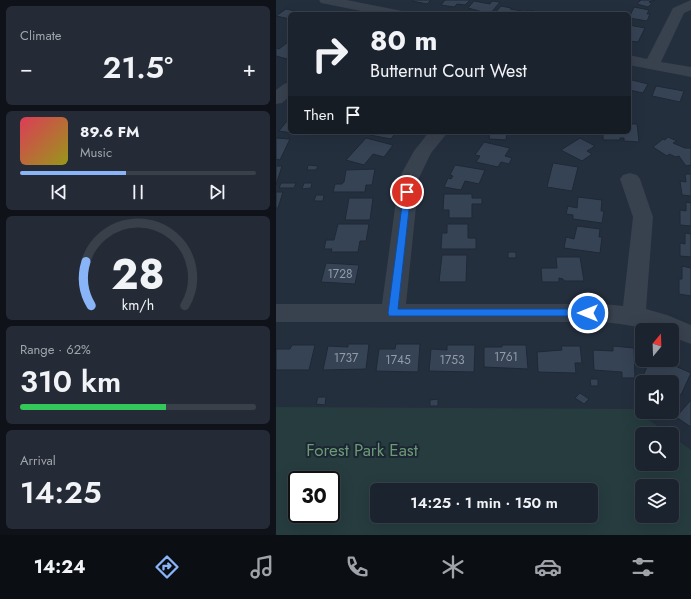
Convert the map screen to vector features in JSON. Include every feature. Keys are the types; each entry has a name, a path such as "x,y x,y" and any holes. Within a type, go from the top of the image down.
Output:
{"street":[{"path":"326,0 375,12 389,0"},
{"path":"652,65 678,11 691,4"},
{"path":"631,60 691,72"},
{"path":"276,99 288,88"},
{"path":"393,313 409,178 423,151 437,134"},
{"path":"630,179 642,217 634,316"},
{"path":"276,313 603,313 634,316 659,321 691,335"}],"green space":[{"name":"Forest Park East","path":"276,407 633,409 635,410 635,419 647,419 659,427 635,427 635,471 679,471 679,441 691,450 691,535 276,535"}],"building":[{"path":"431,0 427,4 412,1"},
{"path":"445,0 470,0 465,5 457,4 454,7 441,5"},
{"path":"641,0 655,0 649,2 652,3 648,7 637,4"},
{"path":"474,1 490,4 492,1 500,2 492,12 483,12 468,8"},
{"path":"501,6 522,11 521,12 496,12"},
{"path":"634,7 649,10 647,14 650,14 647,21 631,18 631,14"},
{"path":"286,9 301,12 288,12 288,19 276,16"},
{"path":"528,10 538,12 526,12"},
{"path":"631,25 645,28 638,42 631,41"},
{"path":"288,42 288,58 276,56 276,48 279,49"},
{"path":"631,80 648,84 643,93 631,90"},
{"path":"656,86 684,91 680,102 652,96"},
{"path":"287,121 288,121 288,132 279,131"},
{"path":"631,124 637,124 639,142 624,141 624,138 620,138 620,140 603,140 603,134 631,134"},
{"path":"371,134 395,134 391,139 370,135"},
{"path":"490,134 507,134 506,140 489,139"},
{"path":"668,137 677,141 673,143 685,148 691,148 691,165 686,166 679,156 676,157 669,154 667,156 653,147"},
{"path":"276,138 290,139 280,160 276,159"},
{"path":"366,138 393,145 384,157 373,154 364,165 346,160"},
{"path":"580,138 595,146 587,151 592,154 582,161 561,150"},
{"path":"484,142 510,148 505,156 512,158 509,164 501,162 498,167 476,162 480,156 475,155"},
{"path":"553,163 578,167 572,191 547,187"},
{"path":"308,165 318,166 316,170 307,170"},
{"path":"455,165 485,170 479,184 465,181 461,190 444,187 448,178 451,179 453,176 450,175"},
{"path":"276,166 282,166 276,185"},
{"path":"375,169 372,185 366,185 365,192 333,192 335,184 342,184 344,182 346,170"},
{"path":"685,174 691,174 691,196 682,195 680,181 686,182"},
{"path":"281,183 296,183 294,188 279,188"},
{"path":"304,183 312,183 311,188 302,189"},
{"path":"276,192 283,192 278,208 276,208"},
{"path":"444,194 472,194 472,198 482,198 482,204 472,204 472,218 449,218 449,210 443,210"},
{"path":"316,195 324,195 323,201 314,201"},
{"path":"578,197 602,200 601,211 604,211 602,223 573,219 573,215 566,214 568,206 577,208"},
{"path":"349,198 373,198 370,220 345,220"},
{"path":"686,202 691,203 691,226 680,225 680,210 686,211"},
{"path":"338,224 369,224 366,241 360,241 358,252 331,252 332,249 324,249 326,240 334,240"},
{"path":"447,224 468,224 468,238 476,238 476,249 441,249 442,233 447,233"},
{"path":"577,226 600,229 599,237 602,237 600,253 564,248 566,237 574,239"},
{"path":"685,233 691,234 691,257 680,256 680,243 685,244"},
{"path":"508,252 516,252 516,258 508,258"},
{"path":"442,255 467,255 466,282 439,282"},
{"path":"556,257 580,257 584,281 564,281 563,279 559,278 559,282 542,282 541,268 557,268"},
{"path":"326,263 359,265 355,284 321,282"},
{"path":"682,266 691,268 691,296 679,294 679,279 682,279"},
{"path":"348,344 369,344 366,369 323,370 328,346 348,347"},
{"path":"396,344 420,344 418,372 376,371 379,349 395,349"},
{"path":"292,345 315,345 309,370 276,370 276,349 290,349"},
{"path":"447,345 475,345 474,372 429,371 431,349 447,350"},
{"path":"502,345 526,345 528,369 484,367 484,347 502,347"},
{"path":"561,346 580,346 582,363 575,363 576,373 538,372 537,352 562,350"},
{"path":"613,346 634,348 635,378 622,378 622,372 594,370 593,350 613,351"},
{"path":"647,367 678,367 691,373 681,395 679,394 679,375 643,375"},
{"path":"590,379 598,379 598,386 591,386"},
{"path":"580,393 589,399 584,404 575,398"},
{"path":"318,397 326,397 325,405 316,404"},
{"path":"438,399 438,406 430,406 430,400"},
{"path":"691,400 691,427 679,419 679,414"}],"route":[{"path":"407,192 393,313 588,313"}]}
